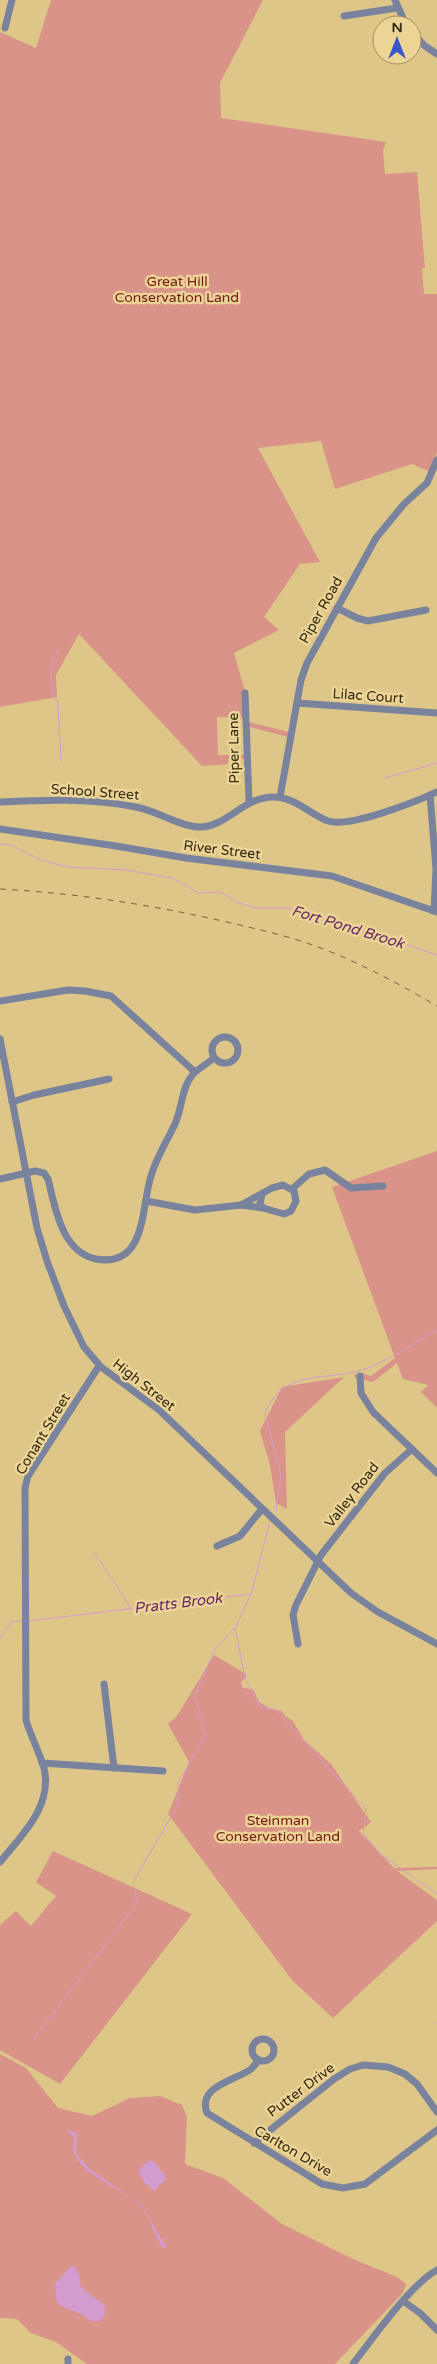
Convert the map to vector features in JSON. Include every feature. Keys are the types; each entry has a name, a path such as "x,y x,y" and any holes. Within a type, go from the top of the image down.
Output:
{"street":[{"path":"5,28 12,0"},
{"path":"344,16 396,4"},
{"path":"422,43 437,54"},
{"name":"Piper Road","path":"280,797 305,668 378,535 404,504 427,483 437,460"},
{"path":"337,608 354,617 368,621 426,610"},
{"name":"Piper Lane","path":"245,693 249,802"},
{"name":"Lilac Court","path":"297,703 437,713"},
{"path":"434,794 436,912"},
{"name":"School Street","path":"0,802 64,801 127,805 147,809 199,827 216,823 249,802 263,798 280,797 297,802 327,820 341,823 434,794"},
{"name":"River Street","path":"0,829 186,858 332,876 436,912"},
{"path":"0,1001 68,990 111,996 195,1072"},
{"name":"High Street","path":"0,1039 26,1173 47,1261 64,1306 84,1347 100,1366 159,1410 317,1562 362,1602 437,1644"},
{"path":"0,1179 38,1171 46,1175 64,1233 83,1253 97,1259 116,1258 132,1247 139,1236 150,1176 176,1122 187,1083 195,1072 214,1058"},
{"path":"12,1102 34,1095 109,1079"},
{"path":"292,1190 309,1174 325,1170 351,1188 383,1186"},
{"path":"146,1201 195,1210 241,1205 263,1208 284,1214 291,1211 296,1201 296,1195 286,1186 278,1185 241,1205"},
{"path":"262,1195 260,1203 263,1208"},
{"name":"Conant Street","path":"0,1862 28,1826 42,1803 46,1782 42,1763 26,1720 25,1488 28,1476 100,1366"},
{"path":"360,1376 362,1393 369,1407 437,1473"},
{"name":"Valley Road","path":"298,1644 295,1610 317,1562 385,1473 412,1449"},
{"path":"217,1546 240,1536 262,1509"},
{"path":"104,1684 114,1768"},
{"path":"42,1763 163,1771"},
{"name":"Carlton Drive","path":"259,2060 250,2069 214,2088 209,2093 205,2102 208,2113 214,2119 312,2179 329,2186 349,2188 365,2184 437,2130"},
{"name":"Putter Drive","path":"254,2143 334,2079 350,2069 363,2065 388,2067 405,2074 416,2084 437,2112"},
{"path":"353,2364 403,2301 417,2286 437,2270"},
{"path":"403,2301 420,2313 437,2330"}],"green space":[{"name":"Great Hill Conservation Land","path":"51,0 263,0 220,83 221,118 386,142 383,150 385,174 417,172 425,268 422,269 424,294 437,294 437,452 430,472 412,464 335,489 321,441 258,448 320,562 300,564 264,617 279,630 234,653 248,701 249,722 289,732 288,737 246,726 245,718 217,717 218,755 244,755 244,759 228,759 228,764 202,766 79,634 56,675 57,697 0,707 0,32 36,48"},
{"path":"437,1151 437,1408 421,1392 428,1385 403,1379 397,1363 373,1382 355,1378 354,1375 362,1373 371,1376 395,1358 332,1187"},
{"path":"344,1377 285,1432 287,1509 276,1503 270,1465 260,1431 282,1387"},
{"name":"Steinman Conservation Land","path":"214,1655 246,1674 246,1678 241,1682 243,1688 253,1689 259,1702 271,1709 282,1711 285,1716 293,1721 304,1740 331,1764 371,1822 359,1831 394,1868 437,1867 437,1869 397,1871 437,1900 437,1921 333,2018 292,1980 168,1814 189,1762 168,1724 177,1716"},
{"path":"53,1851 192,1914 60,2084 0,2050 0,1925 16,1911 31,1926 56,1896 36,1882"},
{"path":"0,2054 26,2068 58,2108 92,2116 130,2098 160,2096 182,2105 187,2117 185,2164 223,2178 282,2224 353,2259 397,2277 406,2284 403,2293 335,2364 87,2364 56,2342 31,2333 17,2319 0,2318"}],"shaded area":[{"path":"67,2130 77,2133 76,2153 80,2158 91,2170 123,2192 85,2168 78,2161 73,2150 74,2137"},
{"path":"149,2160 154,2162 167,2178 154,2191 145,2183 138,2171"},
{"path":"125,2194 141,2205 167,2248 162,2247 147,2215 140,2206"},
{"path":"71,2266 75,2266 81,2287 105,2306 105,2315 99,2321 91,2321 83,2315 59,2305 56,2299 55,2284"}],"waterway":[{"path":"58,650 53,661 51,677 54,695 58,704 61,761"},
{"path":"385,778 437,763"},
{"name":"Fort Pond Brook","path":"0,844 11,845 41,860 68,867 127,870 171,878 199,893 220,892 239,903 256,908 291,908 316,918 375,934 437,955"},
{"name":"Pratts Brook","path":"276,1512 281,1475 265,1413 273,1399 282,1389 306,1379 348,1373 370,1367 437,1330"},
{"name":"Pratts Brook","path":"29,1621 251,1594 270,1521"},
{"path":"94,1552 131,1608"},
{"path":"251,1594 235,1628 245,1678 260,1707 276,1710 366,1809 363,1833 379,1853 437,1894"},
{"name":"Pratts Brook","path":"0,1638 11,1622 22,1621"},
{"path":"33,2040 137,1903 133,1882 178,1805 178,1783 205,1736 195,1695 215,1649 235,1628"}],"railway":[{"path":"0,889 83,896 137,904 281,935 349,959 437,1006"}]}
